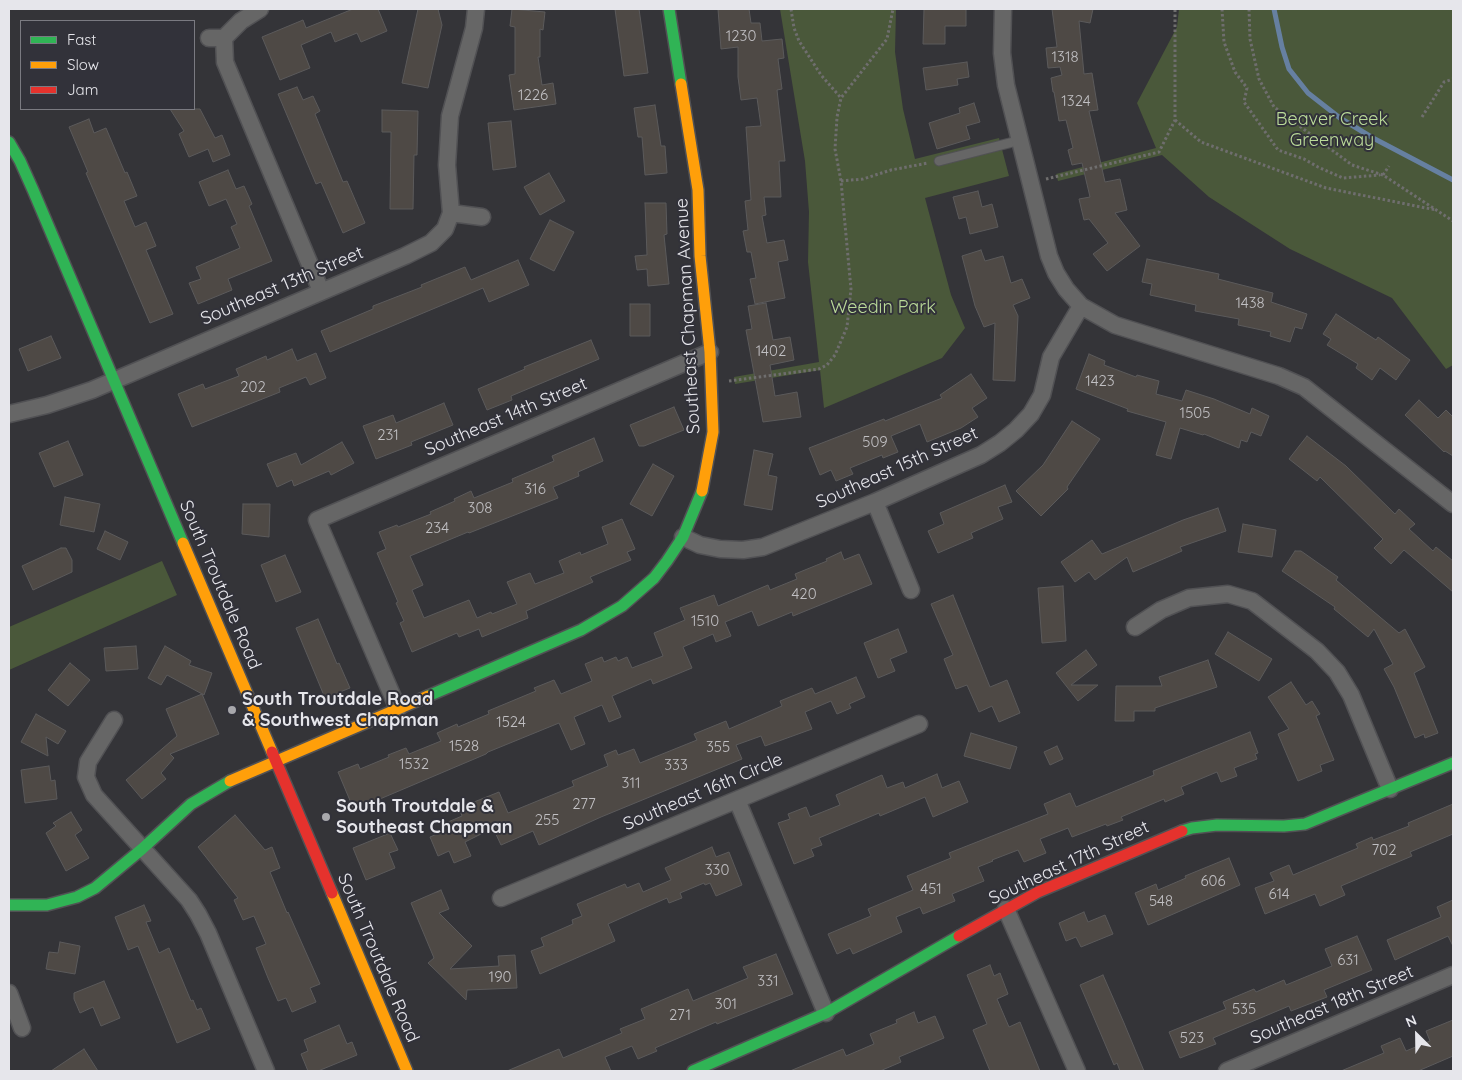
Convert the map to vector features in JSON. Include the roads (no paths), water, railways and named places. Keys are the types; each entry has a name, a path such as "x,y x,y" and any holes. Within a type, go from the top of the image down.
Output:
{"street":[{"path":"260,9 217,38 225,62 321,291"},
{"path":"476,9 474,28 450,116 447,165 451,212 482,217"},
{"name":"Southeast Chapman Avenue","path":"9,905 47,905 77,897 94,888 142,849 191,804 222,784 581,630 622,606 654,578 682,537 699,502 713,432 710,352 700,256 698,190 669,9"},
{"path":"1003,9 1002,53 1006,85 1049,256 1056,273 1066,289 1081,306 1114,325 1279,376 1304,387 1453,504"},
{"name":"South Troutdale Road","path":"9,142 33,190 407,1071"},
{"name":"Southeast 13th Street","path":"9,414 47,405 114,380 405,256 431,243 445,230 451,212"},
{"name":"Southeast 15th Street","path":"682,537 700,545 720,549 743,550 763,547 875,502 981,455 1000,444 1031,414 1042,395 1051,357 1081,306"},
{"name":"Southeast 14th Street","path":"398,709 317,520 710,352"},
{"path":"875,502 911,590"},
{"path":"1135,626 1161,610 1189,598 1212,594 1228,594 1252,601 1317,651 1337,672 1351,694 1390,789"},
{"path":"114,720 88,762 86,776 94,794 189,900 198,914 208,933 266,1071"},
{"name":"Southeast 16th Circle","path":"501,898 919,724"},
{"name":"Southeast 17th Street","path":"693,1071 826,1014 1038,892 1169,836 1192,828 1217,825 1284,826 1305,824 1453,763"},
{"path":"737,800 826,1014"},
{"path":"1006,909 1076,1071"},
{"name":"Southeast 18th Street","path":"1227,1071 1453,975"},
{"path":"9,993 22,1028"}],"lane":[{"path":"939,160 1021,140"}],"waterway":[{"path":"1274,9 1289,69 1308,93 1340,118 1373,138 1453,180"}],"place":[{"name":"South Troutdale Road & Southwest Chapman","path":"232,710"},
{"name":"South Troutdale & Southeast Chapman","path":"326,817"}],"park label":[{"name":"Beaver Creek Greenway","path":"1332,130"},
{"name":"Weedin Park","path":"883,308"}]}
